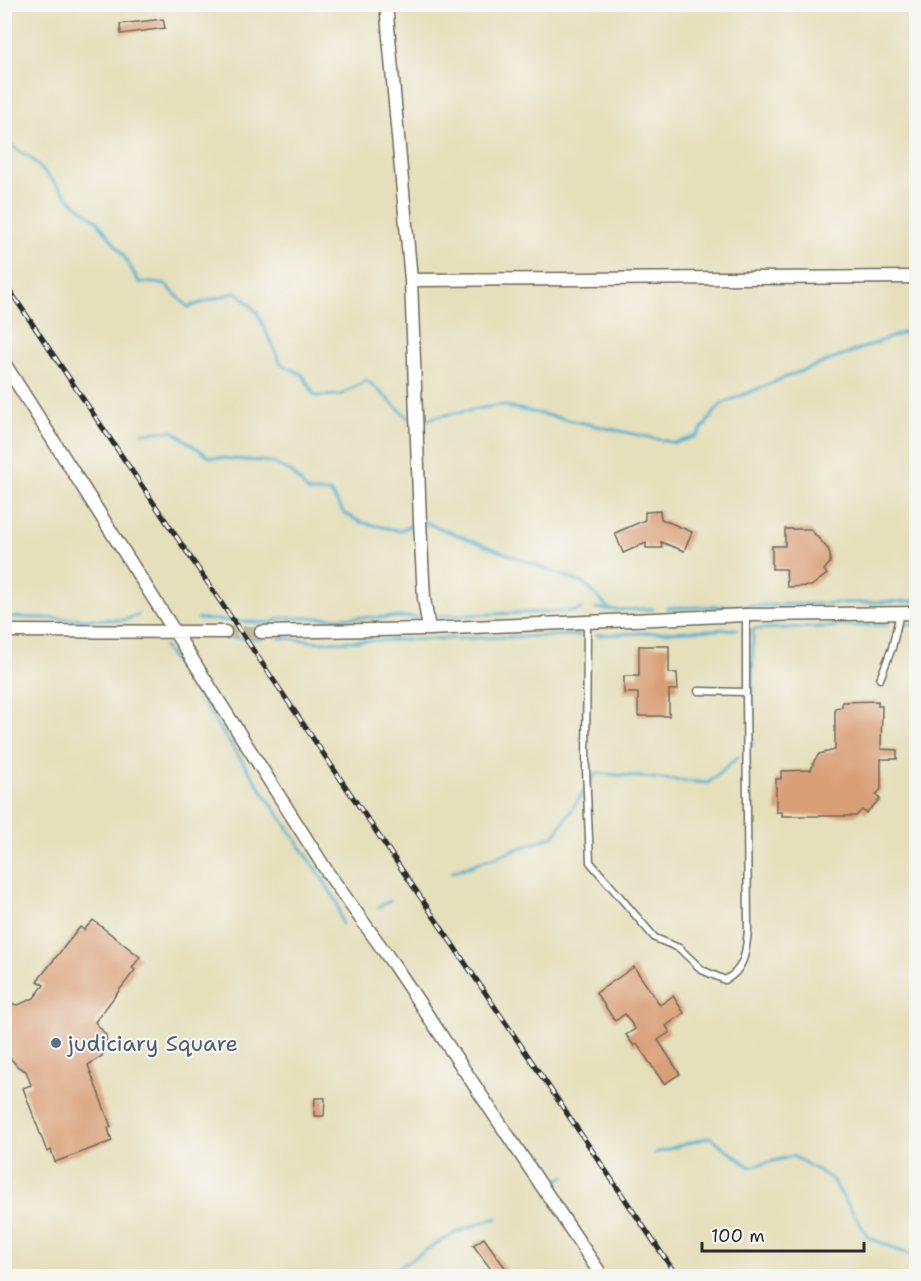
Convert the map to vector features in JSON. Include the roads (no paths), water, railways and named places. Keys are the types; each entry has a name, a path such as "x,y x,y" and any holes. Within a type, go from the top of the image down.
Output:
{"street":[{"path":"387,4 411,280 420,521 424,598 429,629"},
{"path":"411,280 916,278"},
{"path":"4,363 328,873 400,975 602,1276"},
{"path":"261,632 429,629 746,615 916,612"},
{"path":"4,631 225,632"}],"lane":[{"path":"880,680 892,648 900,612"},
{"path":"587,622 586,769 590,862 655,938 680,948 702,970 725,980 736,975 746,955 748,930 746,615"},
{"path":"698,691 746,692"}],"waterway":[{"path":"4,141 32,159 72,201 97,221 122,253 139,282 165,284 188,307 237,292 257,312 281,364 303,375 315,396 340,395 367,380 413,422"},
{"path":"421,423 434,417 500,405 675,443 697,436 721,404 916,328"},
{"path":"142,433 173,431 209,457 271,462 291,472 309,492 330,492 344,513 360,522 400,531 415,523"},
{"path":"424,522 585,584 610,610"},
{"path":"667,608 916,601"},
{"path":"438,616 577,611 581,608"},
{"path":"596,608 653,609"},
{"path":"4,617 124,620 138,615"},
{"path":"198,619 271,623 280,618 416,617"},
{"path":"905,624 916,625"},
{"path":"752,746 753,629 888,625"},
{"path":"597,635 737,629"},
{"path":"279,638 321,642 580,635"},
{"path":"225,638 263,638"},
{"path":"164,647 322,878 337,902 342,924"},
{"path":"589,785 596,773 708,783 738,757"},
{"path":"453,872 554,836 585,790"},
{"path":"378,907 390,901"},
{"path":"655,1153 710,1137 750,1167 793,1156 831,1178 869,1238 916,1257"},
{"path":"548,1186 565,1176"},
{"path":"391,1273 455,1234 497,1218"}],"tunnel":[{"path":"225,632 261,632"}],"railway":[{"path":"4,282 677,1276"}],"place":[{"name":"judiciary Square","path":"56,1043"}]}
